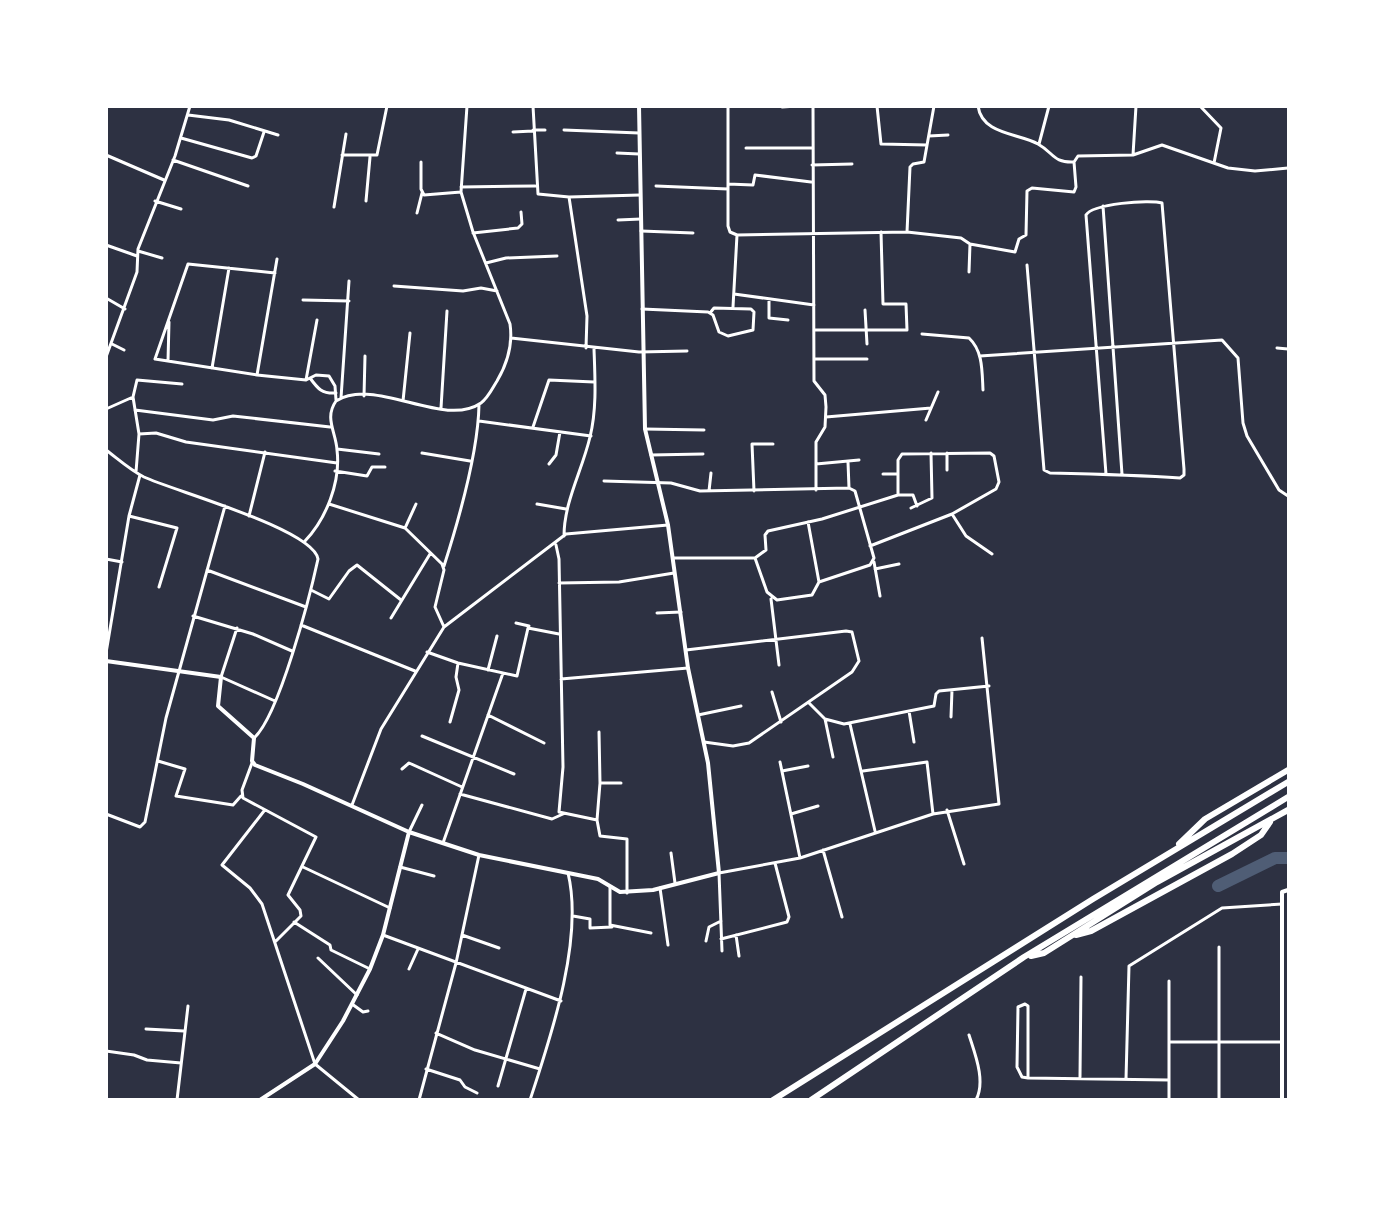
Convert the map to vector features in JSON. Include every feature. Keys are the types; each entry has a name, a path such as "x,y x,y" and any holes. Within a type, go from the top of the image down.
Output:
{"highway":[{"path":"1170,853 1205,819 1288,770"},
{"path":"773,1100 1288,782"},
{"path":"811,1100 1024,957 1288,797"},
{"path":"1024,957 1044,953 1157,882 1288,810"},
{"path":"1069,936 1091,931 1232,854 1261,835 1272,819"}],"street":[{"path":"106,357 137,272 138,251 155,201 181,138 190,106"},
{"path":"342,155 370,157 379,152 387,106"},
{"path":"444,627 435,608 444,566 458,524 479,421 479,405 503,370 511,339 510,324 473,233 461,192 467,106"},
{"path":"533,106 538,194 568,197 640,195"},
{"path":"639,106 645,429 668,525 688,668 704,742 719,873 722,951"},
{"path":"728,106 728,226 730,232 737,235 907,232 961,238 970,244 995,250 1017,251 1019,239 1026,234 1028,191 1032,188 1074,192 1076,187 1074,162 1077,156 1133,155 1162,145 1214,164 1247,170 1288,168"},
{"path":"782,107 797,106"},
{"path":"813,106 814,381 825,395 826,417 825,427 817,439 816,490"},
{"path":"877,106 881,144 927,145"},
{"path":"907,232 910,167 913,164 924,162 934,106"},
{"path":"978,106 981,116 996,129 1039,144 1058,161 1074,162"},
{"path":"1039,144 1048,106"},
{"path":"1133,155 1136,106"},
{"path":"1200,106 1221,128 1214,164"},
{"path":"188,115 229,120 278,135"},
{"path":"564,129 639,133"},
{"path":"513,132 545,130"},
{"path":"181,138 250,158 256,156 264,132"},
{"path":"334,207 346,134"},
{"path":"929,136 948,135"},
{"path":"746,148 812,148"},
{"path":"617,153 639,154"},
{"path":"106,155 164,180"},
{"path":"366,201 370,157"},
{"path":"173,160 248,186"},
{"path":"417,213 422,193 421,162"},
{"path":"812,165 852,164"},
{"path":"656,186 753,185 755,176 812,182"},
{"path":"461,187 536,186"},
{"path":"422,193 425,196 461,192"},
{"path":"568,197 587,316 586,348"},
{"path":"155,201 181,209"},
{"path":"1026,265 1044,470 1050,473 1180,478 1184,476 1162,203 1103,206 1091,209 1086,215 1106,474"},
{"path":"1103,206 1115,346 1122,474"},
{"path":"473,233 519,228 522,224 521,212"},
{"path":"618,220 641,219"},
{"path":"641,231 693,233"},
{"path":"814,330 867,328 907,330 906,304 884,304 881,232"},
{"path":"734,307 737,235"},
{"path":"969,272 970,244"},
{"path":"106,245 137,256"},
{"path":"138,251 162,258"},
{"path":"486,263 506,258 557,256"},
{"path":"256,375 277,259"},
{"path":"275,273 194,264 186,266 155,358 256,375 308,379 316,375 329,376 336,393 330,427 337,449 337,463 329,504 318,527 304,541"},
{"path":"212,368 229,268"},
{"path":"341,398 349,281"},
{"path":"394,286 463,291 481,288 497,291"},
{"path":"734,294 814,305"},
{"path":"106,298 125,309"},
{"path":"769,299 769,318 788,320"},
{"path":"303,300 349,301"},
{"path":"734,307 753,310 753,327 744,334 724,335 717,328 710,313 714,308 734,307"},
{"path":"642,309 710,313"},
{"path":"865,310 867,344"},
{"path":"441,408 447,311"},
{"path":"168,361 169,320"},
{"path":"308,379 316,320"},
{"path":"403,401 410,333"},
{"path":"922,334 969,338 980,356 983,390"},
{"path":"511,339 643,353 687,351"},
{"path":"980,356 1222,340 1235,351 1238,358 1243,423 1247,436 1279,490 1288,496"},
{"path":"111,344 124,350"},
{"path":"1277,348 1288,349"},
{"path":"564,536 566,509 591,436 594,349"},
{"path":"364,396 365,356"},
{"path":"814,359 867,359"},
{"path":"308,379 326,394 336,393"},
{"path":"136,472 139,434 133,397 136,380 182,384"},
{"path":"533,427 549,380 594,382"},
{"path":"926,420 938,392"},
{"path":"336,401 341,398 364,396 441,408 457,409 479,405"},
{"path":"106,409 133,397"},
{"path":"826,417 931,408"},
{"path":"135,410 213,420 232,416 330,427"},
{"path":"479,421 591,436"},
{"path":"645,429 704,430"},
{"path":"549,464 556,455 560,432"},
{"path":"139,434 156,434 186,442 337,463"},
{"path":"754,491 752,444 773,444"},
{"path":"337,449 379,454"},
{"path":"106,450 141,475 225,506 304,541 311,546 318,559 301,625 275,701 266,725 254,738 252,764 242,796 233,805 176,796 185,769 158,761"},
{"path":"249,516 265,452"},
{"path":"422,453 470,461"},
{"path":"911,508 932,498 931,453"},
{"path":"947,453 947,470"},
{"path":"870,546 952,514 996,489 999,482 996,461 990,453 900,455 897,460 898,495"},
{"path":"651,455 703,454"},
{"path":"816,464 859,460"},
{"path":"848,462 849,489"},
{"path":"335,471 367,476 372,467 385,467"},
{"path":"709,491 711,473"},
{"path":"883,474 898,474"},
{"path":"106,653 129,516 141,475"},
{"path":"604,481 658,482 709,491 849,489 855,491 870,546 880,596"},
{"path":"674,558 755,558 766,550 766,531 808,522 898,495 913,495 917,506"},
{"path":"329,504 405,528 444,566"},
{"path":"405,528 416,504"},
{"path":"537,504 566,509"},
{"path":"106,814 140,827 144,825 148,815 166,718 225,506"},
{"path":"952,514 966,536 992,554"},
{"path":"129,516 177,528 159,587"},
{"path":"771,597 777,600 809,596 816,592 819,582 808,522"},
{"path":"352,805 381,729 444,627 564,536 584,531 668,525"},
{"path":"556,544 559,583 563,767 560,812 562,814"},
{"path":"391,618 430,554"},
{"path":"755,558 771,597 778,665"},
{"path":"106,559 122,561"},
{"path":"819,582 872,564"},
{"path":"875,569 899,564"},
{"path":"311,590 329,599 349,571 357,565 401,600"},
{"path":"207,570 306,608"},
{"path":"559,583 619,582 676,573"},
{"path":"657,613 681,612"},
{"path":"193,616 237,628 292,651"},
{"path":"516,623 559,634"},
{"path":"301,625 415,671"},
{"path":"427,652 458,663 503,673 519,674 529,626"},
{"path":"237,628 221,677 218,706 254,738"},
{"path":"686,650 840,631 852,632 858,664 852,672 749,744 733,746 704,742"},
{"path":"488,670 497,636"},
{"path":"252,764 352,805 409,832 479,855 598,879 610,889 627,893 660,888 719,873 800,858 875,831 946,810 999,804 989,686 982,638"},
{"path":"106,661 221,677 275,701"},
{"path":"450,722 459,690 456,677 458,663"},
{"path":"561,679 688,668"},
{"path":"443,843 503,673"},
{"path":"825,719 850,724 934,706 937,692 989,686"},
{"path":"951,717 952,690"},
{"path":"772,692 782,722"},
{"path":"809,703 825,719 833,758"},
{"path":"698,715 741,706"},
{"path":"909,711 914,742"},
{"path":"488,715 544,743"},
{"path":"850,724 863,771 875,831"},
{"path":"598,732 600,783 597,820 599,836 627,839 627,893"},
{"path":"422,736 514,774"},
{"path":"780,762 800,858"},
{"path":"863,771 927,762 933,814"},
{"path":"402,769 409,764 462,787"},
{"path":"782,771 808,766"},
{"path":"600,783 621,783"},
{"path":"460,794 554,819 562,814 597,820"},
{"path":"242,796 264,811 315,836 303,867 288,895 301,913 275,942"},
{"path":"260,1100 315,1064 352,1004 370,969 383,935 409,832 422,805"},
{"path":"790,814 818,806"},
{"path":"946,810 964,864"},
{"path":"264,811 222,865 256,895 267,916 315,1064 359,1100"},
{"path":"823,850 842,917"},
{"path":"671,853 675,883"},
{"path":"419,1100 456,963 479,855"},
{"path":"721,939 788,920 775,863"},
{"path":"303,867 390,908"},
{"path":"400,867 434,876"},
{"path":"530,1100 561,1001 573,916 572,889 568,873"},
{"path":"660,888 668,945"},
{"path":"610,889 609,915 612,927"},
{"path":"1282,1100 1282,891 1288,890"},
{"path":"1126,1079 1129,966 1222,908 1282,904"},
{"path":"573,916 590,918 590,928 612,927 651,933"},
{"path":"706,941 709,927 721,921"},
{"path":"294,922 330,945 331,950 370,969"},
{"path":"1282,931 1288,931"},
{"path":"383,935 561,1001"},
{"path":"462,935 499,948"},
{"path":"736,935 739,956"},
{"path":"1219,947 1219,1100"},
{"path":"410,969 418,949"},
{"path":"318,958 357,994"},
{"path":"1080,1078 1081,977"},
{"path":"1168,1100 1169,981"},
{"path":"498,1086 526,989"},
{"path":"352,1004 363,1012 368,1011"},
{"path":"1028,1078 1028,1006 1025,1004 1018,1007 1017,1067 1020,1075 1028,1078 1169,1080"},
{"path":"177,1100 188,1006"},
{"path":"146,1029 184,1031"},
{"path":"436,1033 540,1069"},
{"path":"969,1035 979,1072 980,1089 976,1100"},
{"path":"1169,1042 1282,1042"},
{"path":"106,1051 134,1055 147,1060 181,1063"},
{"path":"426,1069 460,1080 467,1089 477,1093"}],"waterway":[{"path":"1218,886 1275,858 1288,858"}]}
